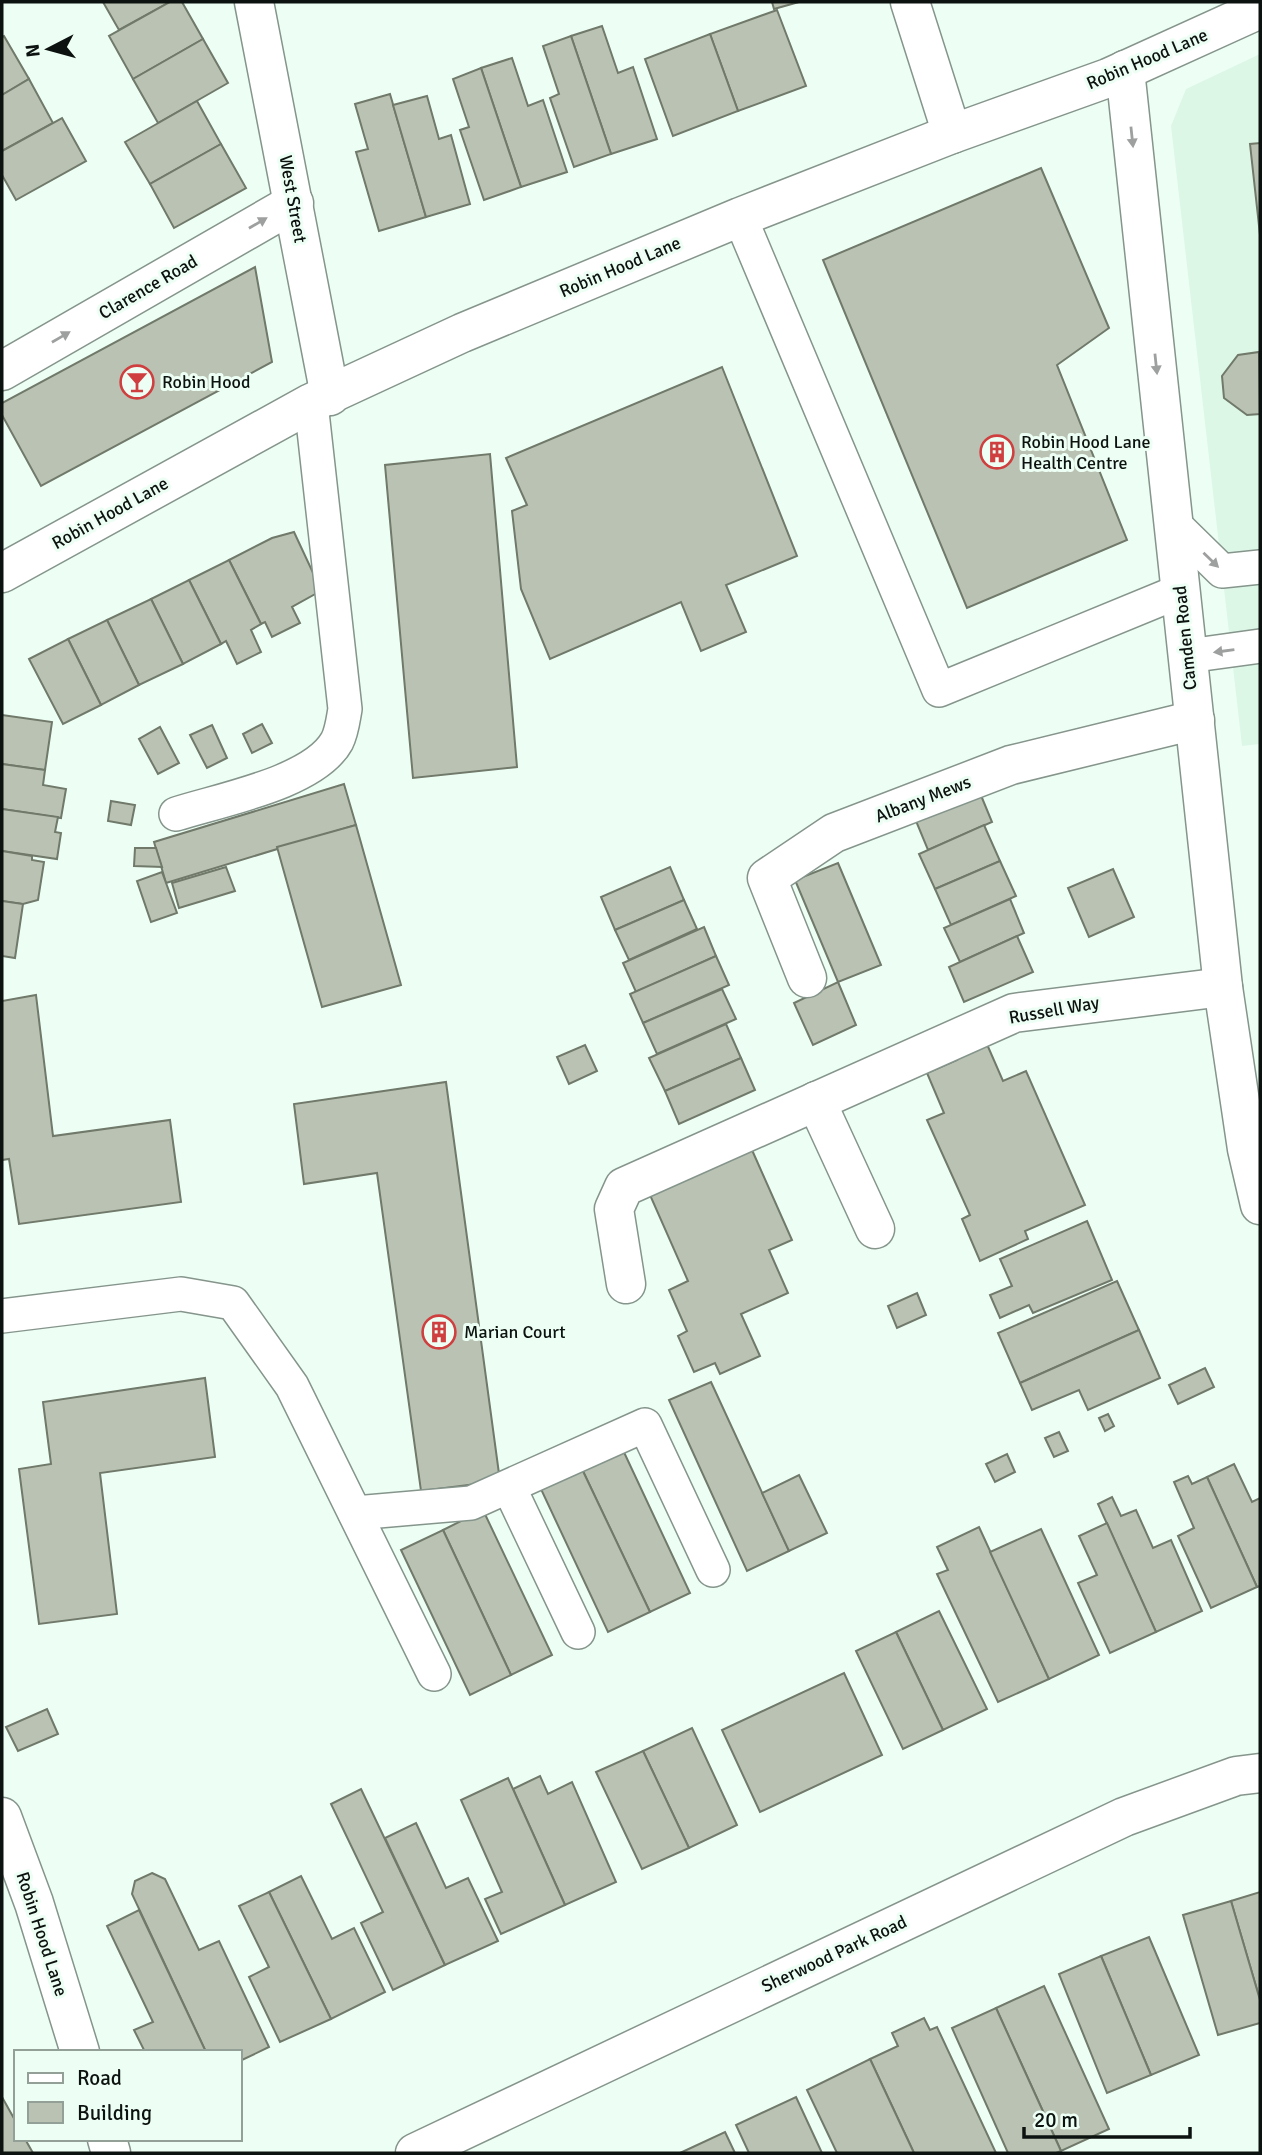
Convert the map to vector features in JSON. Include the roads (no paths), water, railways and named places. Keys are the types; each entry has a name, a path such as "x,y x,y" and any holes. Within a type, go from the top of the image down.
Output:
{"street":[{"name":"West Street","path":"254,2 294,203 320,400"},
{"path":"910,2 952,134"},
{"name":"Robin Hood Lane","path":"2,573 320,400 462,333 740,217 1125,70 1260,9"},
{"name":"Camden Road","path":"1125,70 1223,986 1247,1149 1260,1205"},
{"name":"Clarence Road","path":"2,371 294,203"},
{"name":"Albany Mews","path":"807,978 767,878 834,834 1011,765 1195,720"},
{"name":"Russell Way","path":"626,1284 614,1209 624,1187 1014,1013 1223,986"},
{"path":"816,1101 875,1229"},
{"name":"Sherwood Park Road","path":"415,2153 1124,1817 1236,1776 1260,1773"},
{"name":"Robin Hood Lane","path":"2,1817 34,1903 79,2050"}],"lane":[{"path":"740,217 939,690 1180,592"},
{"path":"176,814 308,769 336,741 342,726 345,709 320,400"},
{"path":"1173,523 1222,571 1260,567"},
{"path":"1188,656 1260,646"},
{"path":"2,1316 181,1294 233,1303 292,1386 434,1674"},
{"path":"355,1513 471,1503 645,1425 713,1570"},
{"path":"509,1487 578,1632"}],"place":[{"name":"Robin Hood","path":"137,382"},
{"name":"Robin Hood Lane Health Centre","path":"997,452"},
{"name":"Marian Court","path":"439,1332"}]}
